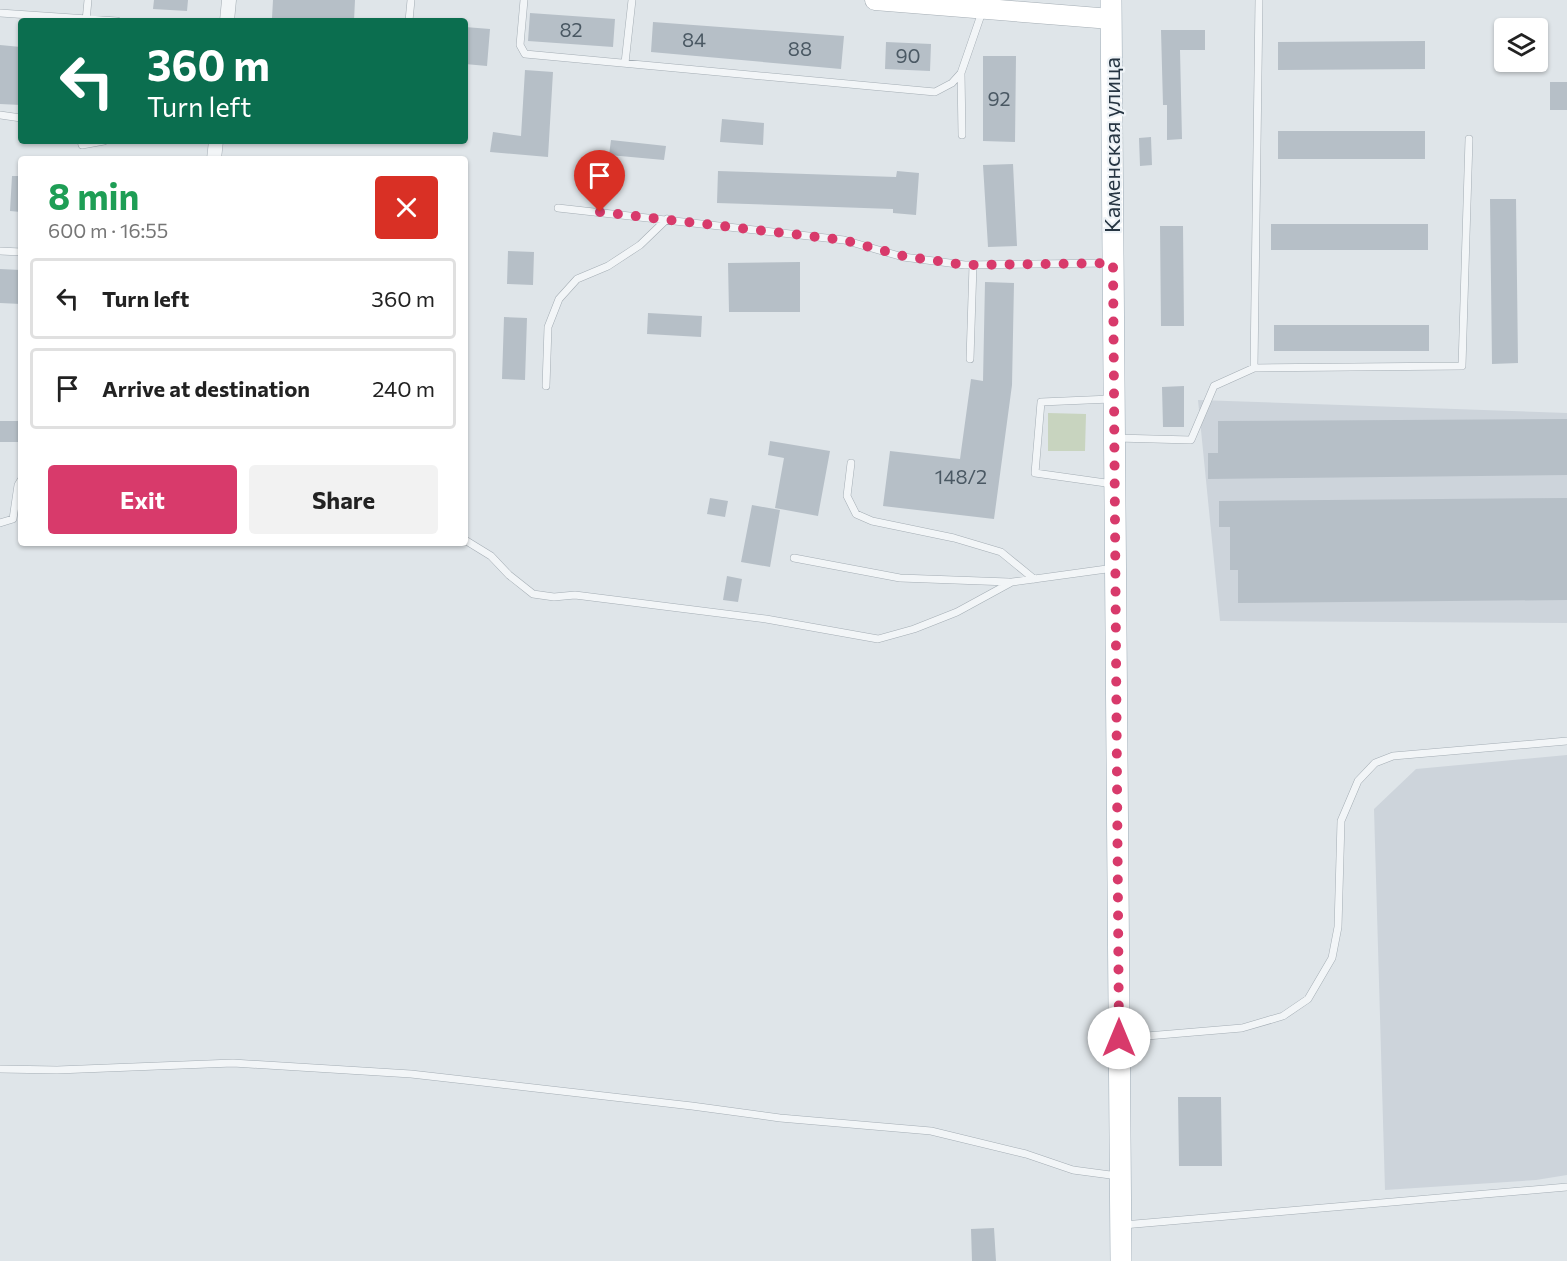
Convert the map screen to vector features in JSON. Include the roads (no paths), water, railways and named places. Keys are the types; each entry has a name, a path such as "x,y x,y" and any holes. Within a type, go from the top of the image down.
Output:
{"main road":[{"name":"Каменская улица","path":"1111,9 1121,1261"}],"street":[{"path":"227,18 229,0"},
{"path":"875,0 1111,9"}],"lane":[{"path":"86,18 88,0"},
{"path":"409,18 411,0"},
{"path":"524,0 520,45 525,54 935,92 952,84 961,73"},
{"path":"625,63 633,0"},
{"path":"1254,368 1259,0"},
{"path":"962,135 961,73 971,5"},
{"path":"0,13 61,18"},
{"path":"0,115 18,118"},
{"path":"1114,438 1191,440 1214,386 1254,368 1462,366 1469,139"},
{"path":"558,208 844,240 903,256 973,265 1113,263"},
{"path":"546,386 548,327 559,298 577,279 608,266 640,245 667,219"},
{"path":"0,251 18,252"},
{"path":"970,359 973,265"},
{"path":"1114,399 1041,402 1035,473 1115,484"},
{"path":"851,463 846,496 856,514 872,521 954,538 1001,552 1034,579"},
{"path":"0,523 13,519 18,485"},
{"path":"468,542 491,556 508,575 533,594 554,597 575,595 766,619 878,639 914,629 957,612 1012,582"},
{"path":"794,558 900,578 1012,582 1115,568"},
{"path":"1119,1038 1242,1028 1283,1016 1308,999 1332,958 1338,927 1341,821 1359,781 1375,763 1394,756 1567,741"},
{"path":"0,1069 57,1070 233,1063 411,1074 780,1118 931,1131 1026,1154 1072,1170 1120,1176"},
{"path":"1121,1225 1567,1187"}]}
